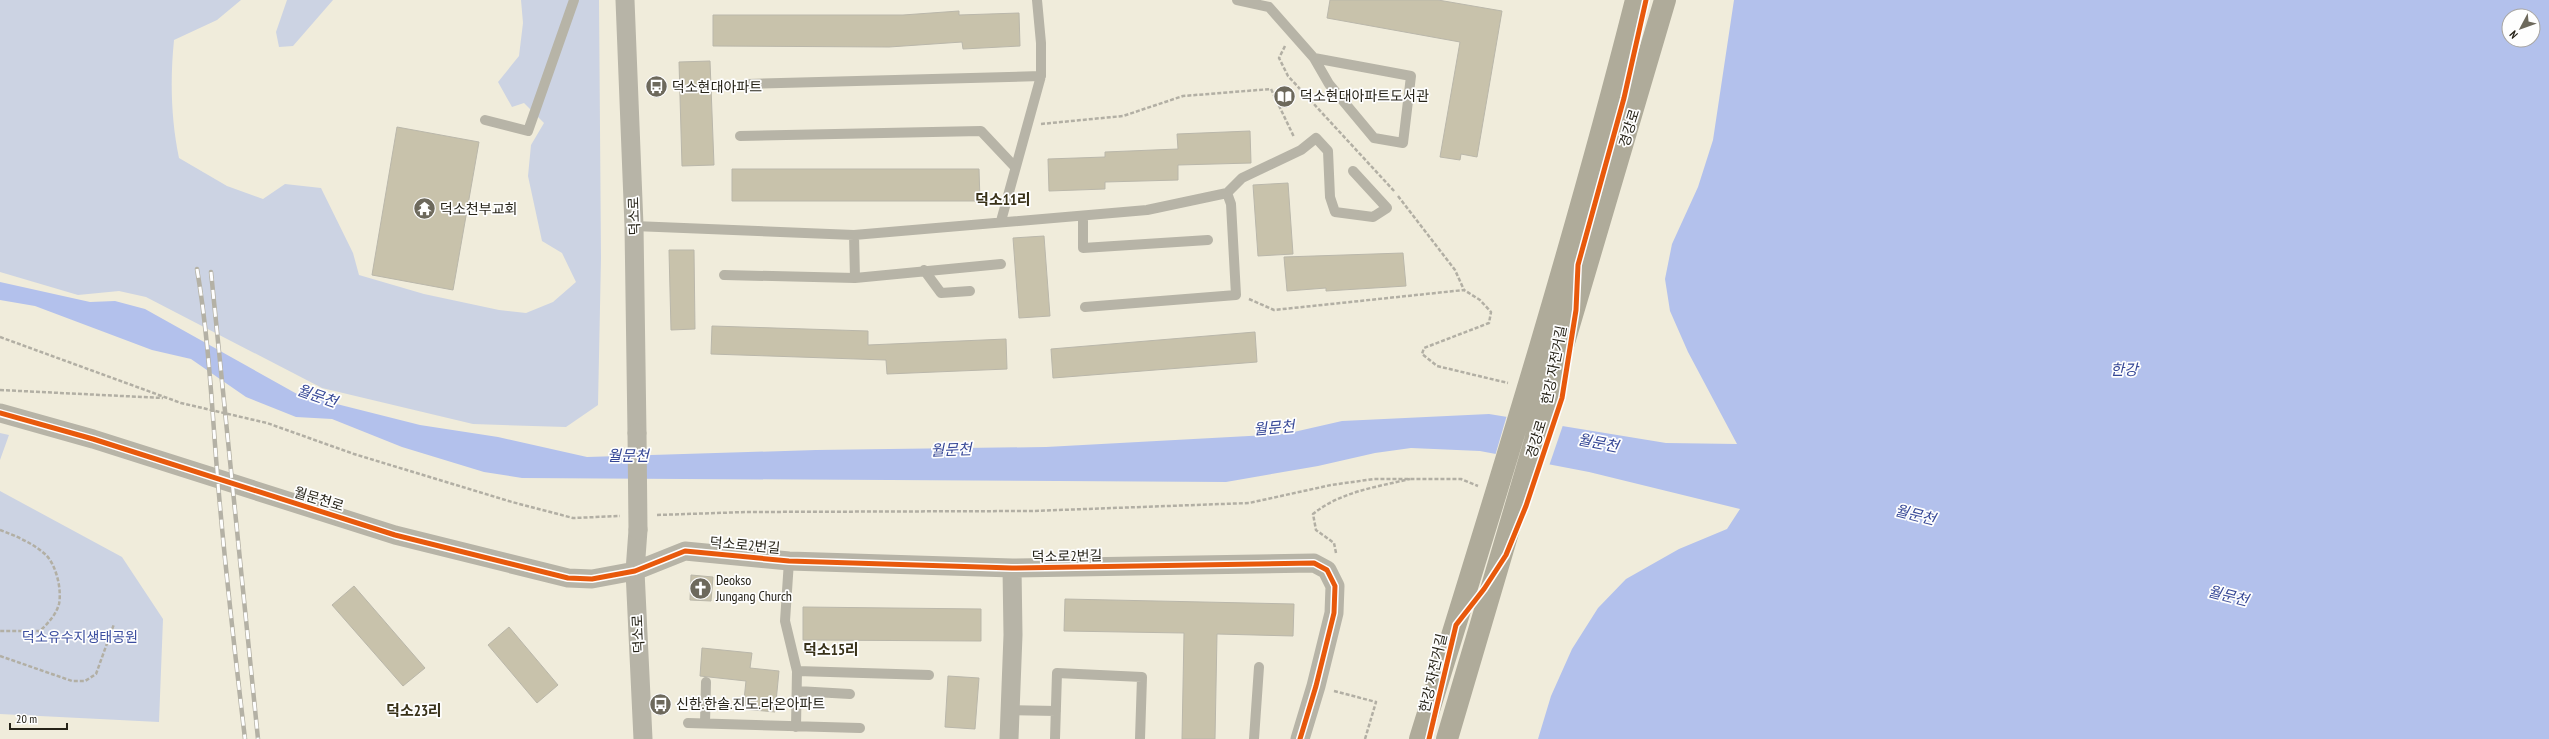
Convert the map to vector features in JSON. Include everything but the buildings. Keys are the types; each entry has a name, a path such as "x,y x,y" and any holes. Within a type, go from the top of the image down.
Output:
{"main road":[{"name":"경강로","path":"1420,739 1482,542 1597,150 1636,0"},
{"name":"경강로","path":"1447,739 1665,0"}],"street":[{"name":"덕소로","path":"625,0 634,226 638,530 635,571 643,739"},
{"name":"월문천로","path":"0,413 93,439 403,537 568,578 592,580 635,571"},
{"name":"덕소로2번길","path":"635,571 685,551 789,561 1012,568 1314,563 1327,570"},
{"path":"1009,739 1012,568"},
{"path":"1300,739 1316,686 1334,613 1335,586 1327,570"}],"lane":[{"path":"485,120 528,131 574,0"},
{"path":"1001,221 1041,76 1041,43 1037,0"},
{"path":"1237,0 1259,3 1269,8 1314,58 1329,84 1374,138 1403,144 1411,76 1314,58"},
{"path":"748,84 1041,76"},
{"path":"740,136 981,131 1015,167"},
{"path":"634,226 854,235 1001,221 1147,210 1227,193 1242,178 1301,150 1316,138 1328,151 1330,196 1335,212 1373,217 1387,208 1354,171"},
{"path":"1085,307 1236,295 1231,204 1227,193"},
{"path":"1083,216 1082,248 1208,240"},
{"path":"854,235 855,278"},
{"path":"724,275 855,278 924,270 1001,264"},
{"path":"924,270 941,293 970,291"},
{"path":"789,561 785,621 797,671 796,727"},
{"path":"1254,739 1258,666"},
{"path":"797,671 929,675"},
{"path":"1055,739 1057,672 1142,677 1140,739"},
{"path":"704,723 706,682"},
{"path":"797,692 850,694"},
{"path":"1010,710 1056,711"},
{"path":"688,723 860,728"}],"path":[{"path":"1291,32 1279,58 1288,76 1400,199 1455,270 1464,290 1480,300 1491,312 1489,323 1424,348 1422,354 1437,366 1510,384"},
{"path":"1027,125 1123,116 1183,96 1271,89 1301,150"},
{"path":"1236,295 1274,310 1464,290"},
{"path":"0,337 167,398 267,423 354,454 545,511 573,518 621,516"},
{"path":"0,390 167,398"},
{"path":"1327,570 1337,552 1334,543 1316,530 1313,514 1326,504 1360,490 1416,478"},
{"path":"653,515 746,512 1032,511 1249,503 1331,485 1374,479 1461,479 1483,488"},
{"path":"0,530 30,543 47,556 55,571 59,603 52,620 40,631 0,631"},
{"path":"0,656 72,681 85,681 96,674 114,624"},
{"path":"1316,686 1376,702 1365,739"}],"green space":[{"path":"0,0 241,0 217,20 174,40 172,99 174,129 179,158 227,186 263,199 285,184 321,188 353,253 359,275 424,294 499,310 526,313 553,302 576,282 562,253 542,241 528,176 531,145 544,123 524,103 512,107 498,82 519,56 523,23 521,0 599,0 601,258 598,405 566,427 473,424 322,388 146,297 119,291 78,295 0,272"},
{"path":"287,0 333,0 293,46 279,47 276,32"},
{"path":"0,433 9,435 0,460"},
{"name":"덕소유수지생태공원","path":"0,491 122,557 163,619 159,722 0,714"}],"water":[{"name":"한강","path":"1734,0 2549,0 2549,739 1538,739 1551,696 1572,649 1598,608 1626,579 1679,549 1727,529 1740,509 1589,472 1480,451 1411,448 1375,453 1318,466 1226,482 522,478 484,472 402,447 332,419 296,417 246,397 191,359 152,350 35,306 0,300 0,282 90,302 115,301 145,309 297,394 420,425 498,437 587,457 816,450 1046,447 1285,434 1342,421 1489,414 1666,443 1737,444 1688,352 1670,311 1665,279 1672,244 1698,187 1713,140"}],"pier":[{"path":"1507,415 1563,425 1549,466 1495,456"}],"railway":[{"path":"197,269 207,348 224,547 245,739"},
{"path":"211,272 258,739"}],"cycle path":[{"name":"한강 자전거길","path":"1429,739 1456,625 1484,589 1506,555 1526,506 1562,398 1576,310 1578,265 1624,98 1646,0"},
{"path":"0,413 93,439 395,535 568,578 592,579 635,571 685,551 789,561 1012,568 1314,563 1327,570 1335,586 1334,613 1316,686 1300,739"}],"place":[{"name":"덕소현대아파트","path":"656,87"},
{"name":"덕소현대아파트도서관","path":"1285,96"},
{"name":"덕소천부교회","path":"425,209"},
{"name":"Deokso Jungang Church","path":"701,588"},
{"name":"신한.한솔.진도.라온아파트","path":"661,704"}],"district":[{"name":"덕소11리","path":"1003,200"},
{"name":"덕소15리","path":"831,650"},
{"name":"덕소23리","path":"414,711"}],"water label":[{"name":"월문천","path":"317,396"},
{"name":"월문천","path":"1274,428"},
{"name":"월문천","path":"1598,443"},
{"name":"월문천","path":"951,450"},
{"name":"월문천","path":"628,456"},
{"name":"월문천","path":"1915,515"},
{"name":"월문천","path":"2228,596"}]}
